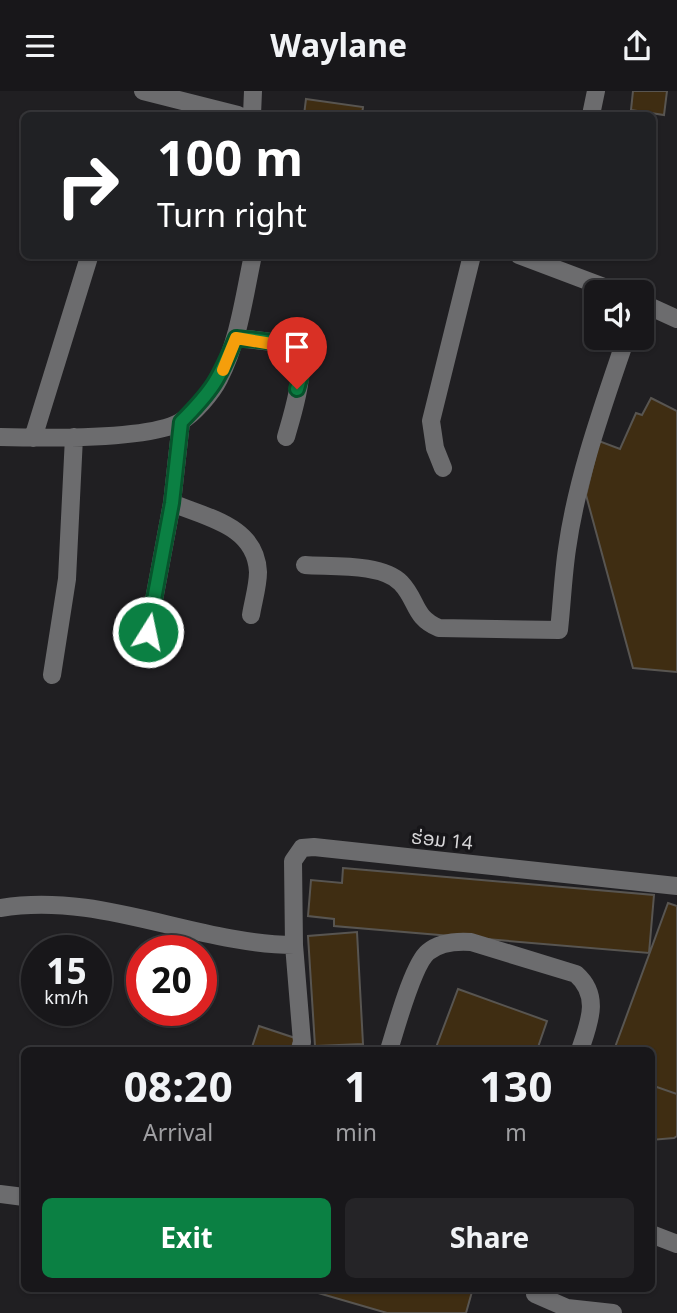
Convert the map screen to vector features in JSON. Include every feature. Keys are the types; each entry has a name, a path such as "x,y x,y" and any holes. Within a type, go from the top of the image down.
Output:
{"street":[{"path":"143,91 226,112"},
{"path":"252,112 253,91"},
{"path":"592,112 596,91"},
{"path":"33,438 88,259"},
{"path":"0,437 74,437 156,430 181,422 219,380 236,338 252,259"},
{"path":"443,468 435,448 431,421 471,259"},
{"path":"542,259 565,263 595,280"},
{"path":"654,309 677,320"},
{"path":"236,338 291,347 299,353 302,365 286,437"},
{"path":"305,565 383,570 401,582 424,622 439,628 559,630 567,548 580,489 622,350"},
{"path":"148,632 172,503 181,422"},
{"path":"52,675 67,579 74,437"},
{"path":"172,503 235,529 249,540 256,557 258,574 251,615"},
{"name":"ຮ່ອມ 14","path":"301,1047 294,945 293,861 302,848 677,886"},
{"path":"0,908 88,906 263,945 294,945"},
{"path":"390,1047 418,964 438,945 458,941 576,974 587,988 592,1007 581,1047"},
{"path":"0,1194 21,1197"},
{"path":"655,1236 677,1244"},
{"path":"535,1294 567,1308 613,1313"}],"building":[{"path":"633,91 667,91 664,115 631,110"},
{"path":"306,99 363,107 362,112 304,112"},
{"path":"651,398 677,411 677,672 633,668 586,495 599,441 620,449 636,413 642,415"},
{"path":"343,868 654,895 649,953 334,926 334,919 308,916 311,880 342,883"},
{"path":"668,903 677,906 677,1094 655,1086 655,1047 615,1047"},
{"path":"357,932 363,1044 315,1046 308,936"},
{"path":"458,989 547,1021 538,1047 436,1047"},
{"path":"259,1026 295,1038 292,1047 252,1047"},
{"path":"655,1086 677,1094 677,1136 655,1140"},
{"path":"315,1292 472,1292 466,1313 387,1313"}],"slow traffic":[{"path":"223,370 236,338 284,346"}],"route":[{"path":"148,632 172,503 181,422 219,380 236,338 291,347 299,353 302,365 297,389"}]}
